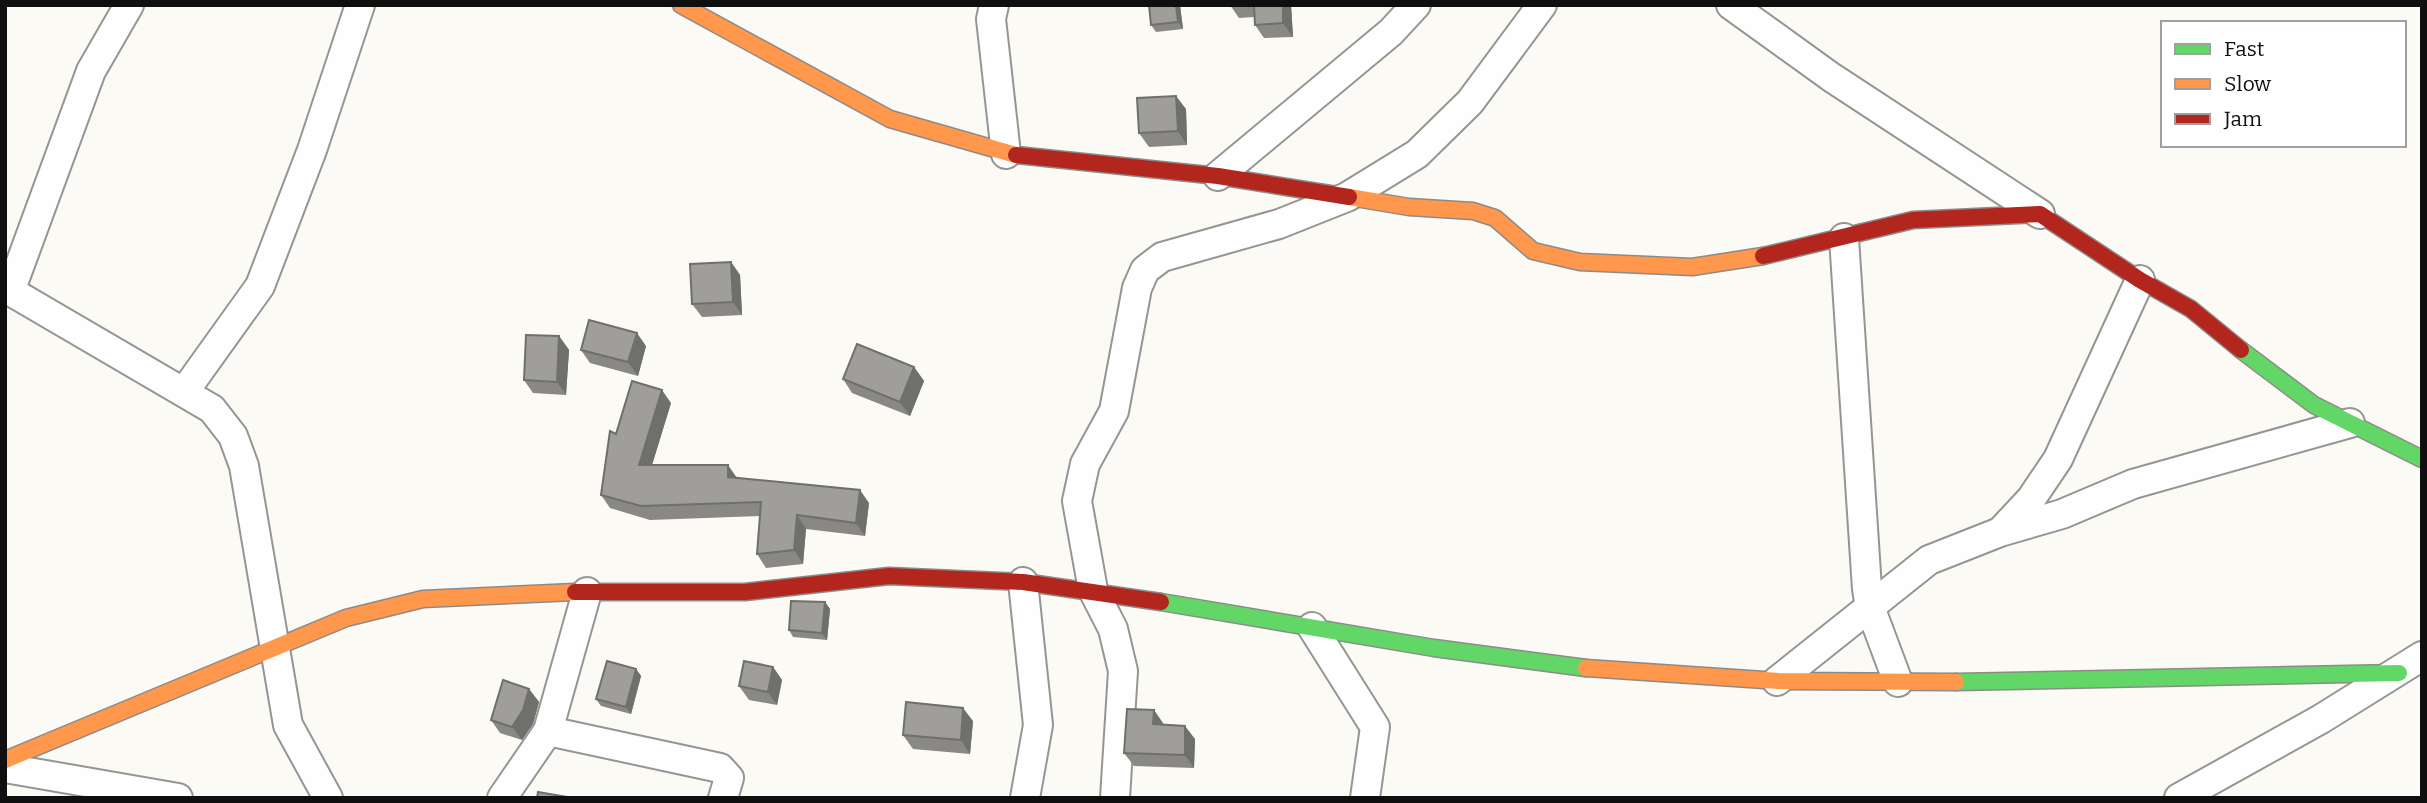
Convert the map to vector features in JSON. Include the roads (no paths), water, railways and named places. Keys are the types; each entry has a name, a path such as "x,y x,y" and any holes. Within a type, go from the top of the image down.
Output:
{"street":[{"path":"129,5 91,71 8,288 212,409 233,436 244,466 288,725 328,798"},
{"path":"184,392 260,286 312,150 360,5"},
{"path":"681,5 890,118 1006,155 1218,176 1347,197 1487,214 1533,251 1580,262 1692,267 1791,252 1913,220 2040,214"},
{"path":"994,5 991,19 1006,155"},
{"path":"1218,176 1391,32 1416,5"},
{"path":"1115,798 1123,671 1113,629 1094,590 1077,501 1085,464 1114,411 1137,288 1145,270 1162,257 1279,224 1347,197 1417,154 1470,102 1542,5"},
{"path":"1731,5 1831,78 2140,280 2191,309 2265,370 2314,405 2422,459"},
{"path":"1844,238 1870,607 1898,682"},
{"path":"2000,531 2031,499 2057,459 2140,280"},
{"path":"1777,681 1929,560 2000,531 2062,514 2133,484 2350,423"},
{"path":"5,760 346,618 424,599 587,592 745,592 889,576 1023,582 1094,590 1557,666 1777,681 1986,682 2242,673 2399,673"},
{"path":"1023,582 1038,725 1025,798"},
{"path":"502,798 548,731 587,592"},
{"path":"1312,627 1375,727 1365,798"},
{"path":"2179,798 2399,673 2422,656"},
{"path":"548,731 720,768 729,778 723,798"},
{"path":"5,768 65,788 178,798"}]}
